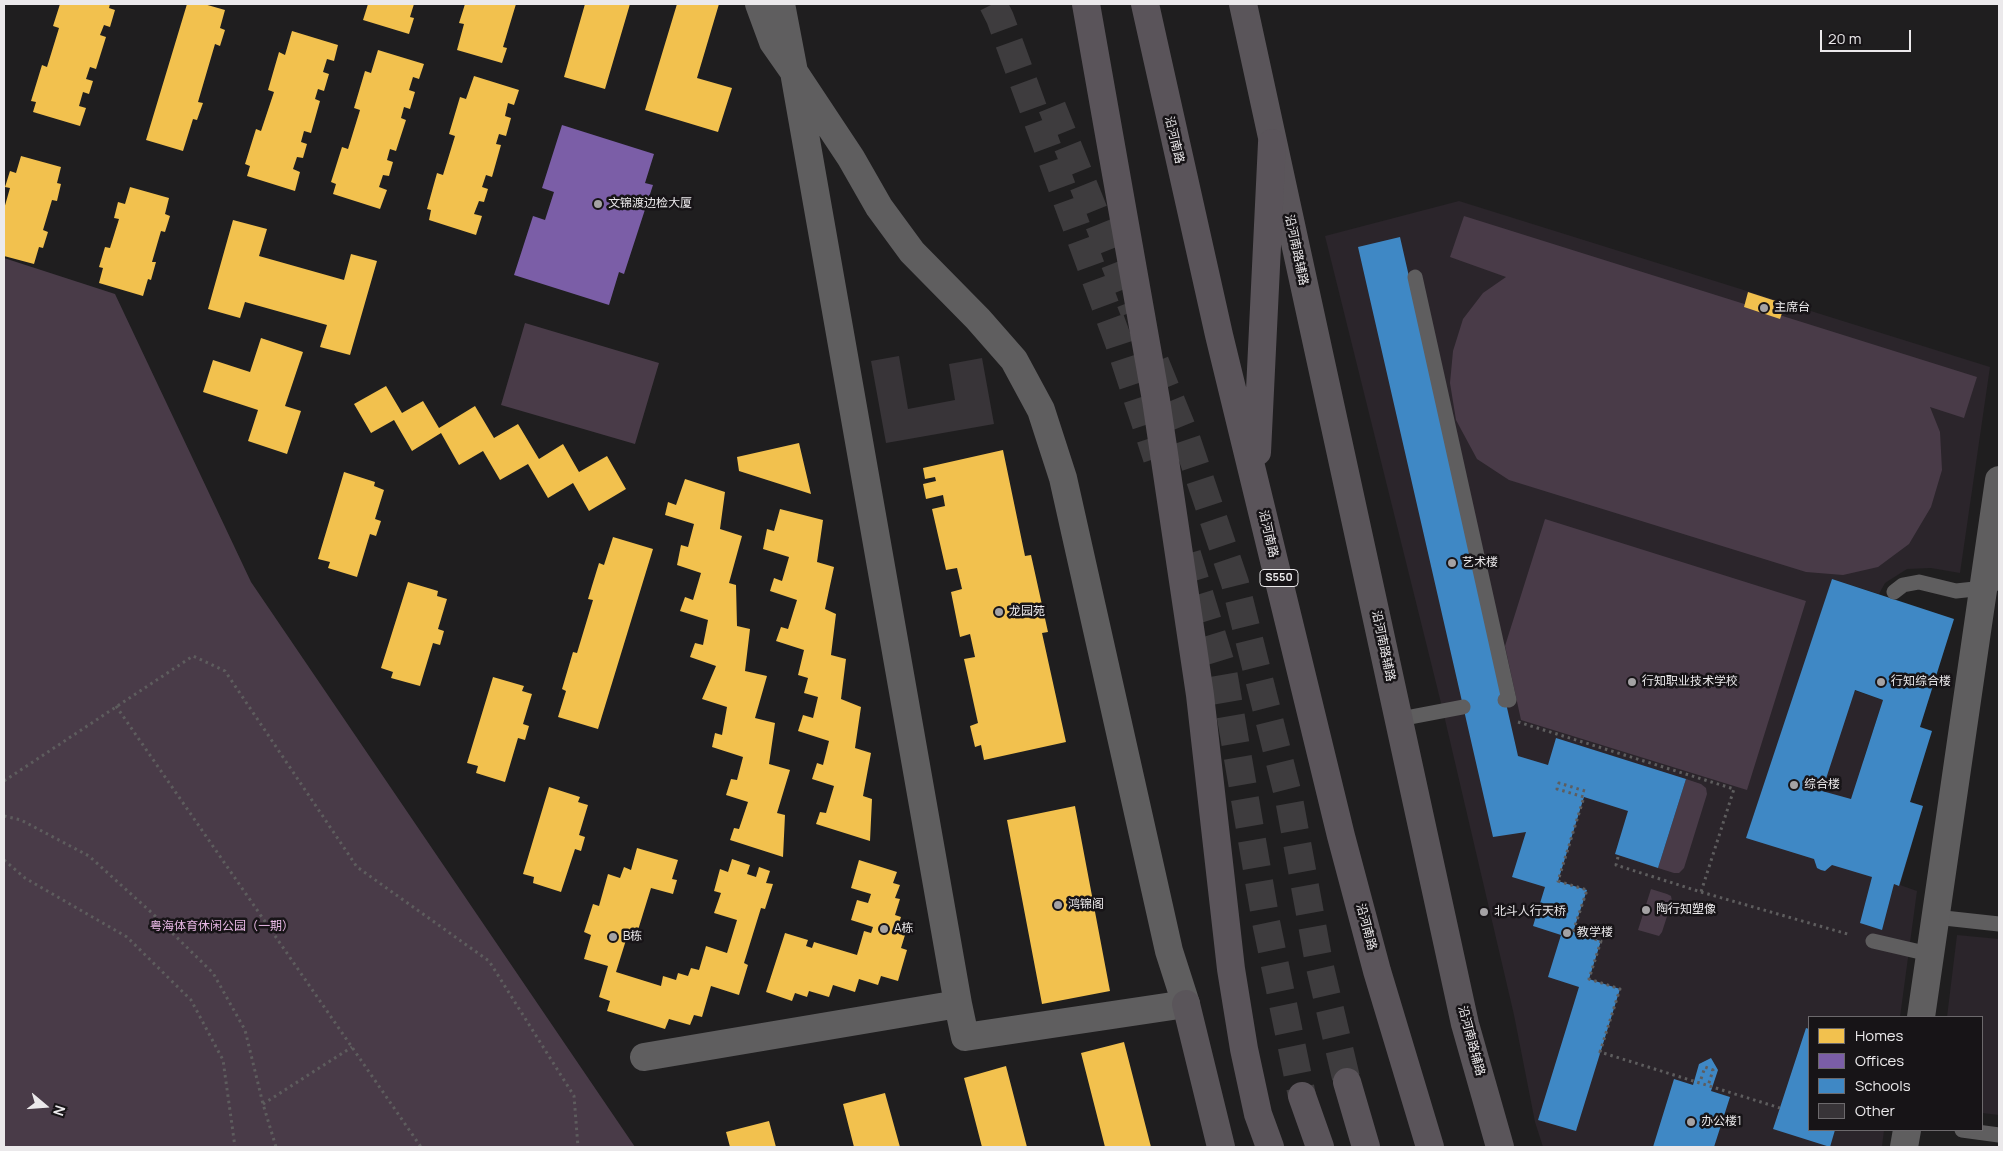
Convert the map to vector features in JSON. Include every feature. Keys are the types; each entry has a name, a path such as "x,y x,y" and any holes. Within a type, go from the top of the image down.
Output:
{"highway":[{"path":"1086,4 1156,400 1200,696 1231,969 1244,1049 1258,1114 1270,1147"},
{"name":"沿河南路","path":"1145,4 1219,335 1344,846 1377,971 1430,1147"},
{"path":"1255,481 1272,143"},
{"path":"1346,1082 1366,1147"},
{"path":"1302,1096 1320,1147"},
{"path":"1258,1114 1259,1147"}],"main road":[{"path":"1243,4 1272,143"},
{"name":"沿河南路辅路","path":"1272,143 1400,719 1465,1024 1500,1147"},
{"path":"1186,1004 1221,1147"}],"street":[{"path":"758,4 773,42 794,72 851,158 879,207 912,252 978,319 1014,360 1040,410 1062,478 1169,951 1186,1004 965,1038 958,1004 794,72 781,4"},
{"path":"1921,1016 1934,917 1991,585 1999,480"},
{"path":"644,1057 958,1004"},
{"path":"1904,1147 1907,1131"}],"lane":[{"path":"1415,277 1507,700"},
{"path":"1894,592 1903,585 1919,582 1956,592 1991,585"},
{"path":"1400,719 1463,708"},
{"path":"1934,917 1999,924"},
{"path":"1873,941 1929,954"},
{"path":"1969,1131 1999,1135"}],"path":[{"path":"4,781 193,656 224,671 357,867 488,960 574,1096 578,1147"},
{"path":"1507,700 1514,720 1734,790 1701,892"},
{"path":"116,706 421,1147"},
{"path":"1585,791 1559,783 1557,789 1584,797 1558,881 1587,890 1573,932 1601,941 1589,979 1620,989 1600,1052 1780,1108"},
{"path":"4,816 21,820 88,856 152,913 213,972 245,1030 263,1104 276,1147"},
{"path":"1618,857 1616,865 1701,892 1873,941"},
{"path":"4,860 25,878 127,937 191,1000 223,1060 235,1147"},
{"path":"263,1104 352,1047"},
{"path":"1701,1079 1705,1067 1713,1070 1708,1086"}],"shaded area":[{"name":"行知职业技术学校","path":"1459,201 1990,367 1960,573 1931,568 1907,569 1885,583 1879,594 1832,579 1802,673 1883,700 1863,761 1917,779 1910,802 1923,806 1900,885 1917,891 1900,1016 1808,1016 1808,1131 1884,1131 1882,1147 1543,1147 1535,1122 1514,1015 1443,711 1325,236"},
{"path":"1957,935 1999,939 1999,1115 1983,1113 1983,1016 1947,1016"}],"green space":[{"path":"1464,216 1977,377 1964,418 1930,407 1940,432 1942,470 1931,507 1909,544 1878,567 1843,575 1806,572 1509,480 1477,459 1456,420 1450,383 1453,351 1463,319 1483,293 1506,277 1450,257"},
{"name":"粤海体育休闲公园（一期）","path":"4,258 115,294 251,582 635,1147 4,1147"},
{"path":"525,323 659,363 635,444 501,405"},
{"path":"1545,519 1806,601 1747,790 1521,720 1505,646"},
{"path":"1686,779 1701,784 1706,788 1707,794 1684,868 1679,873 1674,873 1658,868"},
{"path":"1651,889 1671,896 1672,901 1659,936 1638,930"}],"building: Homes":[{"path":"60,4 110,4 109,8 115,10 110,27 104,25 100,35 106,37 96,69 90,67 86,79 93,81 89,94 83,92 79,106 86,108 80,126 33,112 36,102 31,101 42,65 47,67 59,28 53,26"},
{"path":"187,4 204,4 225,10 220,28 225,30 220,46 215,44 198,102 203,103 197,120 193,119 183,151 146,140"},
{"path":"368,4 414,4 410,17 414,18 409,34 363,20"},
{"path":"465,4 516,4 503,47 507,48 502,63 457,50 464,24 459,23"},
{"path":"585,4 630,4 605,89 564,77"},
{"path":"677,4 719,4 697,78 732,88 718,132 645,110"},
{"path":"292,31 338,45 334,61 327,59 323,72 329,74 324,91 318,89 315,99 320,101 311,133 304,131 301,142 307,144 303,158 297,157 293,169 300,172 295,191 247,176 250,166 245,164 256,129 261,131 274,92 268,90 279,52 285,55"},
{"path":"378,50 424,64 419,79 413,77 409,90 415,92 410,109 404,107 401,118 406,120 396,151 390,149 387,160 393,162 389,176 383,175 379,187 387,190 380,209 333,194 336,184 331,182 342,147 348,149 360,110 354,108 365,71 371,73"},
{"path":"474,76 519,90 514,105 508,103 505,116 511,118 506,136 499,134 496,144 501,145 492,177 486,175 482,187 488,189 484,202 479,201 474,214 482,216 476,235 429,220 431,210 427,209 437,173 443,175 455,136 449,134 460,97 466,99"},
{"path":"21,156 61,167 57,183 61,184 57,201 52,200 43,230 48,232 43,248 39,247 34,264 4,256 4,209 10,188 5,187 10,171 16,173"},
{"path":"130,187 169,198 165,214 170,216 165,232 161,231 152,262 156,262 151,280 148,279 143,296 99,283 103,268 99,267 105,247 110,248 119,219 114,218 118,202 125,204"},
{"path":"233,220 267,229 259,256 344,280 351,254 377,261 350,355 320,347 327,325 245,302 240,318 208,309"},
{"path":"1748,292 1785,304 1780,319 1744,307"},
{"path":"261,338 303,352 285,406 301,411 287,454 248,441 258,410 203,392 213,360 250,372"},
{"path":"386,386 402,413 423,401 439,428 475,406 494,438 518,424 539,459 563,444 579,472 607,456 626,489 589,511 573,483 548,498 528,464 500,480 483,451 459,465 441,433 412,451 394,420 371,433 354,404"},
{"path":"799,443 811,494 739,471 737,457"},
{"name":"龙园苑","path":"1003,450 1025,556 1031,555 1048,632 1042,633 1066,742 984,760 981,745 975,747 970,726 978,723 964,659 975,657 970,634 960,637 951,592 962,589 957,568 946,570 932,509 945,506 943,495 926,499 923,484 936,481 935,477 925,479 923,468"},
{"path":"344,472 375,482 374,486 384,490 375,519 381,521 376,536 370,534 357,577 328,568 330,562 318,559"},
{"path":"685,479 725,492 720,529 742,536 729,583 736,585 737,626 750,629 745,671 767,676 755,718 775,723 769,764 790,770 777,813 785,815 783,857 730,840 734,828 739,829 748,802 726,795 731,779 737,780 743,757 712,747 715,733 722,735 727,707 702,699 716,666 690,657 695,643 703,645 708,620 680,611 685,597 693,600 701,573 677,565 681,545 688,547 694,524 665,515 668,502 676,505"},
{"path":"780,509 823,520 817,562 834,567 825,609 836,614 831,655 846,659 841,699 861,707 855,748 871,753 863,796 872,799 870,841 816,824 820,812 826,813 834,786 812,779 817,763 823,765 829,741 798,731 803,715 813,718 818,697 804,693 808,678 798,675 804,650 776,641 781,627 788,629 797,600 770,591 774,578 782,581 789,557 763,549 767,529 774,531"},
{"path":"613,537 653,549 598,729 558,717 566,691 562,689 573,652 577,653 593,600 588,599 599,563 604,565"},
{"path":"408,582 438,591 437,596 447,599 438,629 444,631 440,645 433,643 420,686 391,678 393,672 381,668"},
{"path":"493,677 524,686 522,691 532,694 523,724 529,726 525,740 518,738 505,782 476,773 478,766 467,763"},
{"path":"549,787 580,797 578,802 588,805 579,835 585,837 581,851 575,849 561,892 533,883 534,877 523,874"},
{"name":"鸿锦阁","path":"1075,806 1110,991 1042,1004 1007,820"},
{"name":"B栋","path":"637,848 678,860 672,879 677,880 673,894 651,888 634,943 626,940 616,972 661,986 663,976 676,980 678,973 688,976 691,968 699,970 706,946 727,953 737,920 714,913 721,893 714,891 720,869 728,872 732,859 750,865 747,874 756,877 759,867 770,871 766,883 773,884 765,909 761,908 744,963 748,965 739,995 711,986 702,1017 694,1015 690,1025 669,1019 665,1029 607,1011 610,1001 599,997 608,966 584,959 591,935 584,932 593,904 599,906 608,874 620,878 624,867 631,870"},
{"name":"A栋","path":"859,860 897,872 893,883 900,885 895,898 900,899 895,915 901,917 896,932 905,935 901,948 907,950 898,981 881,976 878,985 859,979 855,992 833,985 829,997 809,991 807,997 795,993 792,1001 766,992 785,933 808,940 806,946 812,948 814,942 857,955 864,931 871,933 873,927 851,920 857,900 868,903 871,894 851,888"},
{"path":"1124,1042 1151,1147 1105,1147 1081,1053"},
{"path":"1006,1066 1027,1147 982,1147 964,1078"},
{"path":"885,1093 900,1147 854,1147 843,1104"},
{"path":"769,1121 776,1147 730,1147 726,1132"}],"building: Offices":[{"name":"文锦渡边检大厦","path":"562,125 654,154 645,183 653,185 624,274 619,272 609,305 514,275 533,216 545,220 554,192 542,188"}],"building: Schools":[{"path":"1400,237 1518,756 1548,765 1556,738 1686,779 1658,868 1615,854 1628,811 1584,797 1558,881 1587,890 1573,932 1601,941 1589,979 1620,989 1576,1131 1538,1120 1579,987 1548,977 1561,935 1533,926 1545,887 1512,877 1526,832 1493,837 1358,247"},
{"path":"1832,579 1954,619 1920,727 1932,731 1910,802 1923,806 1899,886 1894,884 1882,930 1860,923 1872,877 1832,865 1825,871 1821,870 1817,868 1814,859 1746,838","holes":["1855,690 1883,700 1851,799 1822,791"]},
{"path":"1806,1028 1808,1029 1808,1131 1835,1131 1830,1147 1773,1129"},
{"name":"办公楼1","path":"1711,1058 1718,1070 1711,1091 1730,1097 1714,1147 1653,1147 1674,1079 1693,1085 1699,1064"}],"building: Other":[{"path":"899,356 908,409 955,400 949,364 982,358 994,424 886,443 871,361"}],"tunnel":[{"path":"993,4 1000,18 1119,343 1157,458"},
{"path":"1052,107 1134,311"},
{"path":"1155,362 1186,438 1235,583 1289,799 1319,963 1347,1082"},
{"path":"1187,554 1223,671 1266,922 1302,1096"}],"place":[{"name":"文锦渡边检大厦","path":"598,204"},
{"name":"主席台","path":"1764,308"},
{"name":"艺术楼","path":"1452,563"},
{"name":"龙园苑","path":"999,612"},
{"name":"行知职业技术学校","path":"1632,682"},
{"name":"行知综合楼","path":"1881,682"},
{"name":"综合楼","path":"1794,785"},
{"name":"鸿锦阁","path":"1058,905"},
{"name":"陶行知塑像","path":"1646,910"},
{"name":"北斗人行天桥","path":"1484,912"},
{"name":"A栋","path":"884,929"},
{"name":"教学楼","path":"1567,933"},
{"name":"B栋","path":"613,937"},
{"name":"办公楼1","path":"1691,1122"}]}
